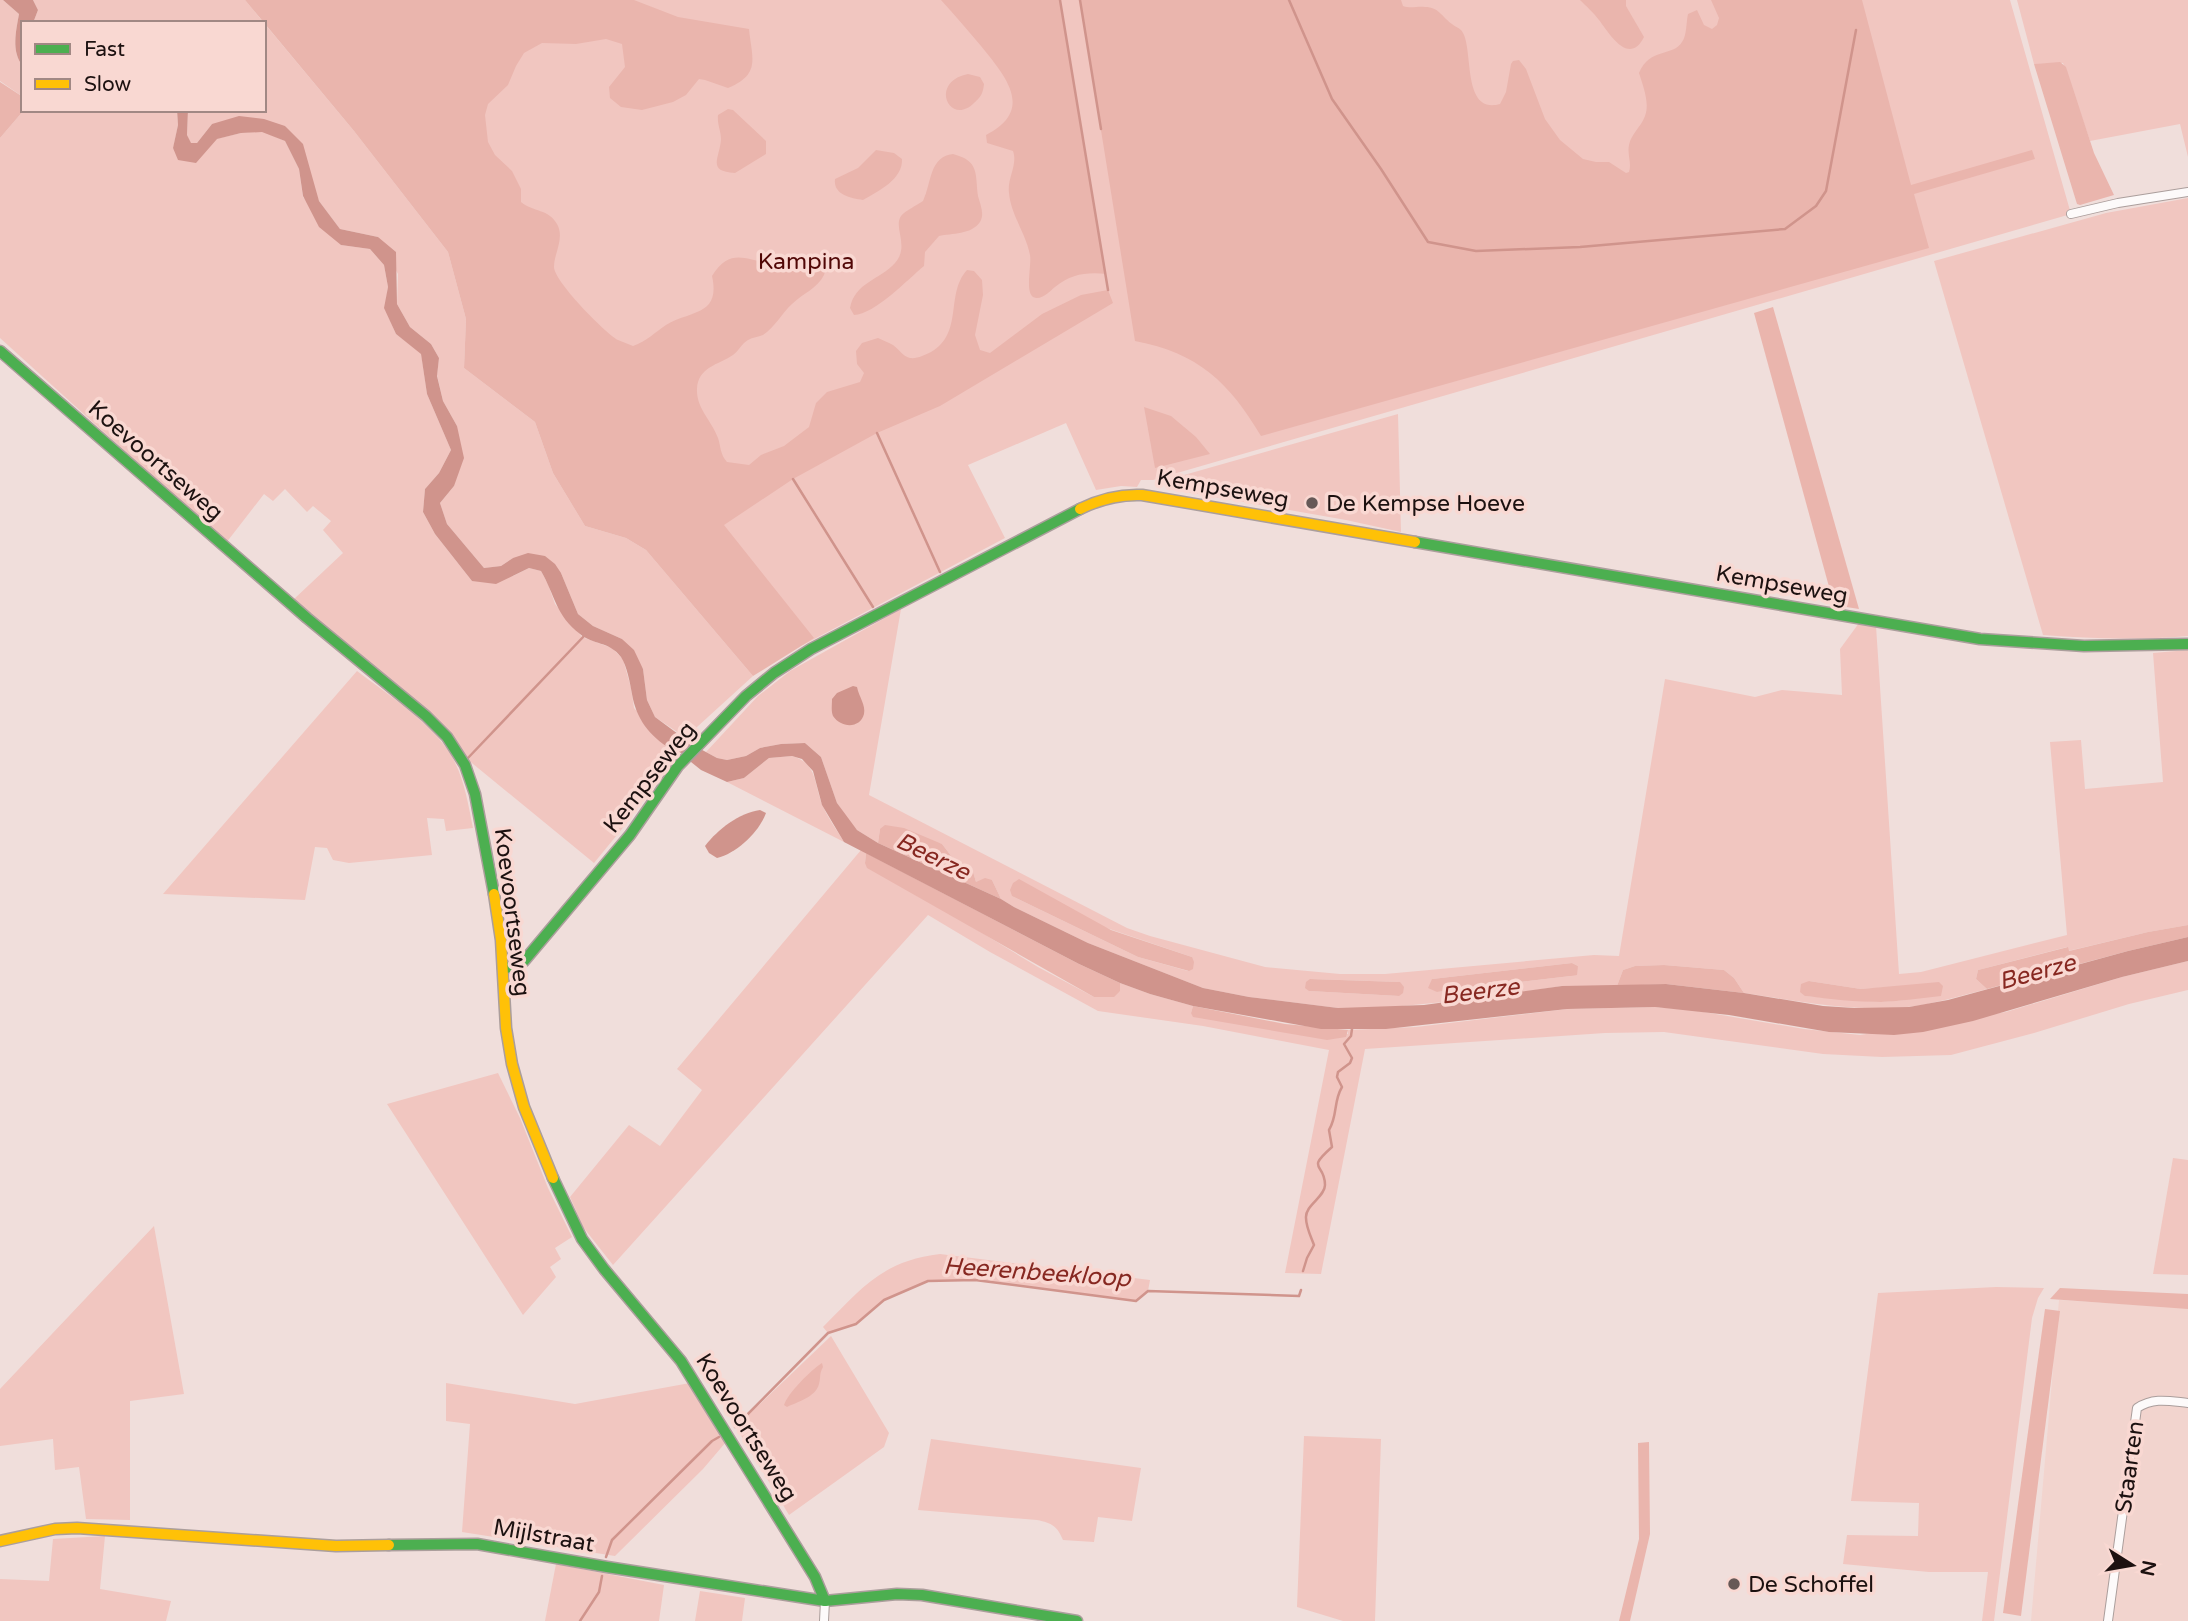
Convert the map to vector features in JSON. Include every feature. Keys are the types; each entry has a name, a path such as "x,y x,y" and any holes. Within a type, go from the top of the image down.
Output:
{"street":[{"path":"2071,214 2118,203 2188,192"},
{"name":"Koevoortseweg","path":"0,351 307,618 426,716 447,737 465,765 475,794 493,887 512,1065 532,1128 575,1226 604,1269 672,1348 808,1566 825,1601"},
{"name":"Kempseweg","path":"503,968 515,967 534,950 630,835 665,782 685,758 761,683 811,649 1096,501 1112,496 1149,496 1980,639 2090,647 2188,644"},
{"name":"Staarten","path":"2108,1621 2137,1408 2158,1400 2188,1404"},
{"name":"Mijlstraat","path":"0,1541 55,1529 77,1528 335,1546 477,1544 825,1601 897,1594 922,1595 1077,1621"},
{"path":"824,1621 825,1601"}],"shaded area":[{"path":"3,0 33,0 38,10 34,21 21,21 21,63 16,48 19,14"},
{"path":"177,112 188,112 187,135 191,143 197,143 212,124 239,116 264,119 285,126 303,144 319,201 340,229 378,237 396,252 397,304 410,327 431,344 439,358 437,376 443,401 457,426 464,458 454,486 440,503 447,524 484,568 501,566 528,553 545,556 561,573 578,614 593,626 622,639 634,650 643,669 647,700 655,717 693,745 717,758 727,760 746,756 760,748 805,743 821,757 837,803 857,830 878,843 1001,899 1088,943 1203,988 1249,997 1338,1008 1424,1005 1562,986 1666,984 1823,1006 1909,1007 1948,1000 2188,937 2188,961 2122,977 1973,1021 1923,1032 1894,1035 1829,1032 1729,1015 1655,1007 1567,1009 1386,1029 1321,1029 1193,1006 1120,983 844,842 822,805 813,771 802,759 792,756 769,758 744,778 727,782 701,770 691,762 691,757 663,744 640,719 621,657 611,648 585,637 572,627 561,612 541,571 529,568 496,584 472,581 435,534 423,512 425,489 439,473 451,450 427,394 421,354 396,334 384,308 388,287 384,265 370,249 341,245 319,227 303,196 299,169 285,141 262,132 241,133 217,139 196,163 178,160 173,148 178,125"},
{"path":"853,686 857,687 864,714 859,722 845,725 833,716 832,699 837,693"},
{"path":"760,810 766,813 763,820 746,841 732,852 717,858 709,853 705,846 723,828 744,814"},
{"path":"2059,1300 2188,1308 2188,1621 2031,1621"}],"green space":[{"path":"0,0 3,0 19,14 16,48 21,63 21,96 0,81"},
{"path":"33,0 245,0 262,21 34,21 38,10"},
{"path":"245,0 634,0 678,17 749,29 752,64 746,77 728,88 699,79 686,95 673,102 642,110 621,107 610,98 609,87 625,67 622,44 606,39 576,44 542,43 524,53 508,85 488,104 485,115 488,142 495,155 512,171 521,189 521,202 550,216 557,224 560,235 554,262 556,274 581,306 618,340 633,346 675,320 708,305 714,289 712,276 728,260 744,258 781,263 819,256 822,260 824,275 814,287 792,304 763,335 752,338 733,355 705,371 698,382 699,402 727,462 749,465 761,455 784,446 809,427 816,403 827,392 860,382 864,373 857,364 856,351 862,343 878,338 910,358 931,352 941,344 951,324 960,280 967,270 974,271 982,280 983,295 975,335 980,350 990,353 1042,314 1081,295 1108,290 1113,303 940,406 877,433 793,479 724,525 814,638 753,676 646,550 626,538 585,526 553,473 535,422 464,368 466,319 448,252 354,131 266,25 266,21 262,21"},
{"name":"Kampina","path":"258,0 2010,0 2071,214 1153,480 1141,480 1137,487 1121,486 1096,490 1066,423 968,465 1005,538 803,645"},
{"path":"941,0 1060,0 1106,274 1073,277 1040,298 1033,297 1030,293 1030,255 1009,193 1013,151 987,143 986,135 1001,125 1009,115 1013,104 1011,93 999,69"},
{"path":"1080,0 1401,0 1406,7 1430,7 1461,30 1465,38 1474,89 1479,99 1487,105 1500,104 1506,92 1511,64 1519,60 1526,69 1545,119 1560,140 1583,159 1609,162 1626,173 1630,169 1630,141 1643,120 1647,106 1639,73 1649,59 1678,47 1686,32 1688,14 1697,10 1704,25 1712,29 1719,18 1711,0 1862,0 1911,185 2032,150 2035,159 1914,194 1929,248 1261,436 1237,400 1210,373 1177,353 1135,341"},
{"path":"1580,0 1626,0 1626,6 1644,37 1632,49 1620,45"},
{"path":"2017,0 2188,0 2188,157 2180,124 2090,141 2063,63 2034,64"},
{"path":"266,25 354,131 448,252 466,319 464,368 535,422 553,473 585,526 626,538 646,550 753,676 697,727 689,740 655,717 647,700 643,669 622,639 593,626 578,614 561,573 513,558 501,566 484,568 447,524 440,503 454,486 457,426 443,401 437,375 439,358 431,344 410,327 397,304 398,274 378,237 340,229 319,201 285,126 212,124 197,143 190,143 187,135 188,112 266,112"},
{"path":"2060,62 2066,67 2094,153 2114,195 2080,205 2077,204 2034,64"},
{"path":"968,74 980,77 984,84 983,90 974,103 965,109 957,110 947,100 946,93 949,85"},
{"path":"0,82 21,96 22,112 0,138"},
{"path":"728,109 733,110 766,141 766,154 735,173 720,170 717,162 721,139 718,115"},
{"path":"22,112 177,112 178,125 173,149 241,133 262,131 285,141 299,169 303,197 341,245 370,249 384,265 388,287 385,309 396,334 421,353 427,394 451,450 439,473 425,489 423,512 435,534 472,581 513,576 529,568 541,571 555,604 582,637 612,648 623,659 634,708 672,749 679,752 670,760 626,824 594,863 467,759 293,600 343,553 323,530 331,521 313,506 307,512 285,489 273,501 264,494 226,543 0,338 0,138"},
{"path":"876,150 894,153 902,159 899,173 883,188 863,200 840,192 835,179 858,168"},
{"path":"953,154 968,160 974,169 982,212 980,222 967,231 939,236 925,252 924,266 881,303 854,315 850,308 857,292 889,269 899,257 901,216 923,201 935,165 945,156"},
{"path":"2188,198 2188,636 2116,638 2043,635 1934,261 2106,213"},
{"path":"1773,307 1859,609 1834,605 1754,313"},
{"path":"1144,407 1171,416 1196,437 1210,454 1155,468"},
{"path":"1398,414 1401,532 1170,489 1170,480 1177,477"},
{"path":"901,609 869,795 1127,928 1150,936 1265,967 1340,974 1385,974 1594,955 1619,956 1665,679 1755,697 1782,690 1842,695 1840,649 1859,623 1876,626 1899,974 1921,972 2067,935 2050,742 2081,740 2085,789 2163,782 2153,653 2188,650 2188,925 2068,951 2067,947 1978,970 1976,979 1987,989 1907,1007 1845,1007 1744,993 1734,978 1724,970 1664,965 1635,966 1623,970 1617,986 1562,986 1484,998 1382,1008 1338,1008 1249,997 1203,988 1088,943 1014,907 1001,899 992,880 976,882 972,868 952,857 942,844 880,829 878,843 857,830 849,821 837,803 821,757 805,743 760,748 746,756 727,760 706,752 758,696 790,671","holes":["1012,896 1192,957 1188,971 1138,957","1572,963 1578,966 1571,976 1437,992 1432,979","1311,979 1400,982 1399,996 1309,991","1809,981 1861,989 1892,987 1905,1000 1879,1002 1805,996"]},
{"path":"357,671 408,710 443,743 459,772 473,828 446,831 444,819 427,818 432,855 349,863 333,860 327,848 315,847 305,900 163,894"},
{"path":"792,756 800,759 810,769 824,809 844,842 727,782 744,778 769,758"},
{"path":"885,825 904,828 942,844 952,857 972,868 976,882 985,878 992,880 1001,899 878,843 880,829"},
{"path":"861,850 866,853 865,862 1038,967 1094,997 1120,991 1120,983 1193,1006 1191,1013 1348,1034 1348,1030 1416,1027 1567,1009 1655,1007 1860,1035 2006,1012 2122,977 2188,961 2188,990 2129,1004 1951,1055 1882,1057 1823,1054 1664,1032 1605,1033 1365,1049 1321,1274 1285,1273 1329,1050 1203,1026 1098,1011 928,915 613,1265 583,1227 570,1197 629,1125 660,1146 702,1090 677,1069"},
{"path":"866,853 1120,983 1120,991 1114,997 1094,997 867,868"},
{"path":"1019,879 1111,930 1192,957 1193,969 1189,971 1138,957 1012,896 1010,890 1013,883"},
{"path":"2188,925 2188,937 1987,989 1976,979 1978,970 2068,947 2069,951"},
{"path":"1572,963 1578,966 1577,975 1437,992 1428,988 1432,979"},
{"path":"1664,965 1724,970 1734,978 1744,993 1666,984 1617,986 1623,970 1635,966"},
{"path":"1310,979 1400,982 1404,987 1399,996 1309,991 1305,988"},
{"path":"1809,981 1861,989 1939,982 1943,986 1941,996 1872,1002 1805,996 1800,992 1801,984"},
{"path":"1193,1006 1285,1024 1348,1030 1346,1037 1327,1040 1193,1017"},
{"path":"498,1073 572,1237 555,1248 561,1259 550,1267 556,1277 523,1315 387,1104"},
{"path":"2173,1158 2188,1160 2188,1275 2153,1274"},
{"path":"154,1226 184,1394 130,1401 130,1520 86,1519 79,1467 55,1470 53,1439 0,1446 0,1389"},
{"path":"940,1254 1150,1280 1148,1291 1136,1301 975,1280 928,1281 884,1300 856,1324 828,1333 823,1327 874,1278 903,1263"},
{"path":"1996,1287 2044,1288 2032,1318 1994,1621 1982,1621 1988,1572 1929,1572 1843,1564 1847,1535 1918,1536 1919,1503 1851,1501 1878,1293"},
{"path":"2060,1288 2188,1294 2188,1309 2050,1299"},
{"path":"2045,1309 2060,1311 2021,1616 2003,1613"},
{"path":"831,1336 889,1433 884,1447 789,1515 734,1424 760,1404"},
{"path":"822,1363 817,1389 806,1399 787,1407 784,1405 800,1382"},
{"path":"446,1383 575,1404 690,1383 726,1442 703,1469 615,1556 462,1532 470,1424 446,1421"},
{"path":"1304,1436 1381,1439 1375,1621 1343,1621 1297,1607"},
{"path":"931,1439 1141,1468 1132,1521 1098,1517 1094,1542 1063,1540 1053,1526 1037,1520 918,1510"},
{"path":"1649,1442 1650,1534 1630,1621 1619,1621 1639,1539 1638,1443"},
{"path":"105,1536 100,1589 171,1601 166,1621 0,1621 0,1579 49,1581 53,1539"},
{"path":"556,1564 664,1585 659,1621 545,1621"},
{"path":"700,1591 745,1598 742,1621 695,1621"}],"waterway":[{"path":"1060,0 1108,290"},
{"path":"1080,0 1101,129"},
{"path":"1289,0 1332,99 1428,242 1476,251 1580,247 1785,229 1816,206 1826,191 1856,30"},
{"path":"877,433 940,572"},
{"path":"793,479 873,607"},
{"path":"467,759 585,635"},
{"name":"Heerenbeekloop","path":"1303,1271 1314,1245 1307,1225 1307,1213 1325,1185 1318,1164 1332,1147 1329,1130 1342,1087 1337,1077 1338,1072 1350,1063 1352,1058 1344,1044 1351,1036 1352,1029"},
{"name":"Heerenbeekloop","path":"735,1427 828,1333 856,1324 884,1300 928,1281 975,1280 1136,1301 1148,1291 1299,1296 1301,1290"},
{"name":"Heerenbeekloop","path":"606,1557 612,1540 719,1437"},
{"name":"Heerenbeekloop","path":"580,1621 599,1592 602,1576"}],"traffic: fast":[{"path":"0,351 307,618 426,716 447,737 465,765 475,794 494,894"},
{"path":"503,968 515,967 524,961 630,835 678,766 746,696 774,673 811,649 1080,509"},
{"path":"1415,542 1980,639 2084,646 2188,644"},
{"path":"553,1178 582,1239 681,1361 815,1577 825,1601"},
{"path":"389,1545 477,1544 825,1601 897,1594 922,1595 1077,1621"}],"traffic: slow":[{"path":"1080,509 1110,498 1142,495 1415,542"},
{"path":"494,894 501,940 506,1028 512,1064 524,1107 553,1178"},
{"path":"0,1541 55,1529 77,1528 336,1546 389,1545"}],"place":[{"name":"De Kempse Hoeve","path":"1312,503"},
{"name":"De Schoffel","path":"1734,1584"}],"water label":[{"name":"Beerze","path":"933,856"},
{"name":"Beerze","path":"2037,972"},
{"name":"Beerze","path":"1480,991"}]}
